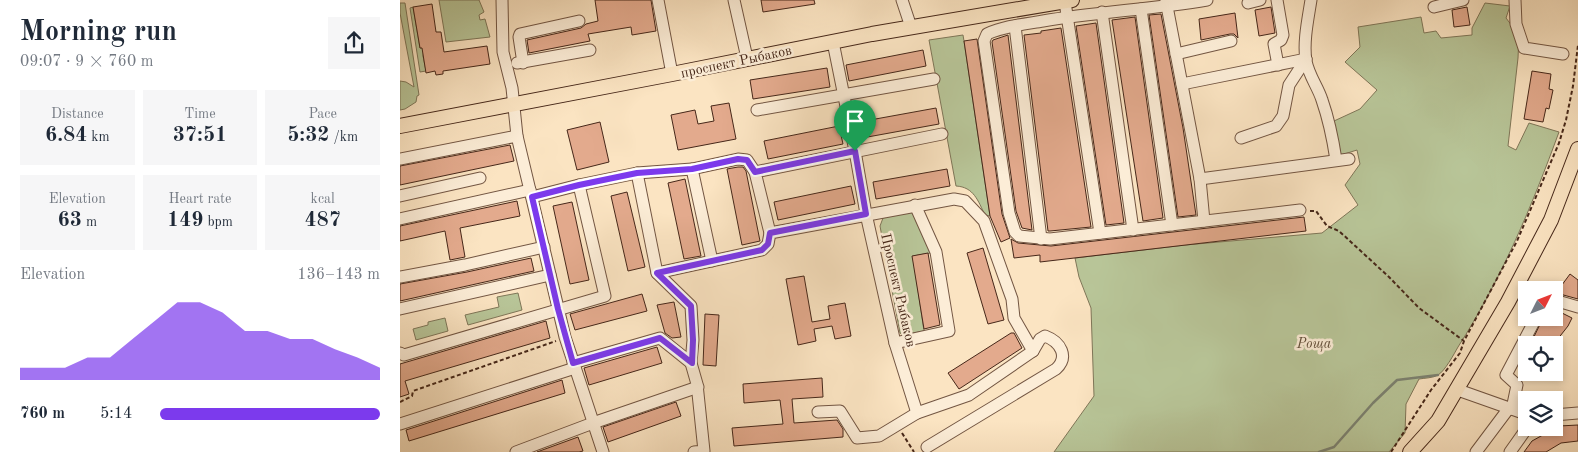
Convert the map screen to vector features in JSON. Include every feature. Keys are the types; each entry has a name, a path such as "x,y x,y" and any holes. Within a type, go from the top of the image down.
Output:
{"main road":[{"name":"проспект Рыбаков","path":"400,126 747,58 1069,1"},
{"path":"1410,452 1438,421 1458,390 1508,302 1551,220 1578,149"}],"street":[{"path":"502,0 501,37 512,88 517,136 558,309 574,365 603,452"},
{"path":"658,0 672,74"},
{"path":"734,0 747,58"},
{"path":"902,0 911,28"},
{"path":"1207,0 1166,3 1140,9 1068,17 1015,26 989,33 985,37 984,41 1012,226 1018,236 1041,239 1300,210"},
{"path":"1248,3 1260,0"},
{"path":"1277,0 1283,35 1281,40 1274,44 1278,65"},
{"path":"1310,0 1306,59 1314,84 1322,98 1336,160"},
{"path":"1434,7 1463,0"},
{"path":"1515,0 1516,24 1524,48 1563,54"},
{"path":"1069,1 1068,17 1100,233"},
{"path":"1166,3 1200,179 1204,221"},
{"path":"1140,9 1172,225"},
{"path":"1102,12 1133,230"},
{"path":"523,63 518,37 520,34 579,20"},
{"path":"1015,26 1041,239"},
{"path":"1176,54 1231,41"},
{"name":"Проспект Рыбаков","path":"833,42 866,214 895,344 917,413"},
{"path":"506,65 590,50"},
{"path":"1182,84 1306,59"},
{"path":"1241,138 1276,126 1283,116 1289,85 1306,59"},
{"path":"756,110 934,79"},
{"path":"755,172 942,134"},
{"path":"400,159 517,136"},
{"path":"400,219 637,173 692,169 738,159 744,159 750,163 755,172 770,233 768,244 762,250 657,273"},
{"path":"1200,179 1349,159"},
{"path":"692,169 712,261"},
{"path":"637,173 657,273 691,306 692,363 698,388 699,452"},
{"path":"400,196 480,178"},
{"path":"400,353 404,355 605,296 579,185"},
{"path":"770,233 916,205 959,199 965,201 984,221 1012,299 1014,318 1033,351"},
{"path":"895,344 949,331 936,252 916,205"},
{"path":"400,277 465,265 544,247"},
{"path":"400,309 550,275"},
{"path":"1563,303 1578,307"},
{"path":"1476,452 1511,408 1517,385 1506,375 1532,326"},
{"path":"818,412 840,412 857,438 879,436 917,413 968,395 1033,351 1040,340 1046,336 1055,341 1061,348 1063,352 1062,361 1056,369 927,447"},
{"path":"400,424 660,338 692,363"},
{"path":"516,452 593,423 698,388"},
{"path":"1458,390 1518,411"},
{"path":"1563,414 1578,413"},
{"path":"1510,452 1521,436"}],"path":[{"path":"1391,452 1431,390 1460,353 1464,341 1517,241 1559,143 1573,86 1578,45"},
{"path":"1300,210 1316,211 1327,226 1340,231 1419,308 1464,341"},
{"path":"400,402 412,396 413,391 566,337"},
{"path":"898,425 914,452"}],"green space":[{"path":"439,0 479,0 484,12 479,15 480,20 485,19 490,37 446,42"},
{"path":"400,3 405,3 419,95 416,102 400,110 400,81 414,87 400,13"},
{"name":"Роща","path":"1485,3 1510,6 1506,18 1519,35 1508,146 1516,150 1529,123 1559,132 1527,215 1488,296 1444,370 1436,376 1419,379 1406,404 1405,433 1389,452 1054,452 1094,396 1091,308 1079,277 1075,258 1185,245 1322,233 1358,205 1345,185 1360,164 1357,150 1341,155 1334,121 1360,109 1377,90 1345,62 1360,47 1358,27 1421,17 1424,33 1436,31 1441,38 1472,35 1472,28"},
{"path":"413,7 420,48 424,47 423,56 426,71 420,72 410,8"},
{"path":"963,35 990,216 985,215 971,192 956,186 929,40"},
{"path":"912,212 928,243 930,253 913,256 924,331 903,335 900,333 880,226 883,218 886,216"},
{"path":"518,293 522,310 468,325 465,315 499,307 497,297"},
{"path":"445,318 448,331 416,340 413,329 428,325 428,322"}],"building":[{"path":"595,0 651,0 656,31 632,35 631,27 588,34 590,41 529,53 527,40 581,28 586,24 598,21"},
{"path":"761,0 814,0 815,4 763,12"},
{"path":"432,4 436,32 441,32 444,52 487,46 490,64 443,71 443,74 436,75 435,71 426,73 413,7"},
{"path":"1271,7 1275,33 1259,36 1255,10"},
{"path":"1467,7 1470,25 1454,27 1452,10"},
{"path":"1235,13 1238,38 1234,34 1230,34 1201,40 1199,19"},
{"path":"1161,14 1183,128 1196,215 1178,217 1149,15"},
{"path":"1135,17 1163,218 1143,221 1112,20"},
{"path":"1096,23 1124,223 1106,225 1076,26"},
{"path":"1061,28 1091,227 1048,231 1024,35"},
{"path":"1008,35 1032,230 1022,228 1016,211 992,42"},
{"path":"977,39 1002,214 1010,238 1001,242 990,216 964,41"},
{"path":"923,50 926,66 849,81 846,65"},
{"path":"827,68 830,87 753,99 750,80"},
{"path":"1532,71 1551,74 1549,89 1553,90 1549,109 1546,108 1543,122 1524,119"},
{"path":"729,103 736,139 678,150 671,115 695,110 698,124 714,121 711,106"},
{"path":"936,108 939,124 862,138 859,122"},
{"path":"600,122 609,162 577,170 567,130"},
{"path":"839,126 843,144 768,159 764,141"},
{"path":"510,145 514,161 400,185 400,166"},
{"path":"743,167 746,171 760,241 742,245 727,169"},
{"path":"947,169 950,186 876,199 873,182"},
{"path":"685,179 701,256 684,259 668,183"},
{"path":"851,186 855,204 778,220 774,202"},
{"path":"627,192 645,267 628,271 611,196"},
{"path":"517,201 520,216 460,228 465,257 450,260 445,231 400,241 400,226"},
{"path":"572,202 589,280 570,284 553,206"},
{"path":"1304,217 1306,231 1040,262 1040,255 1014,258 1011,239 1018,243 1051,246"},
{"path":"983,248 1004,320 988,324 967,253"},
{"path":"928,253 940,325 924,329 912,256"},
{"path":"531,258 534,271 400,301 400,284"},
{"path":"1570,274 1578,280 1578,299 1563,295 1563,284"},
{"path":"804,276 812,322 830,319 828,306 845,303 851,336 835,339 832,326 814,329 816,341 798,345 786,279"},
{"path":"642,294 647,311 575,330 570,314"},
{"path":"674,302 681,337 672,338 665,333 657,305"},
{"path":"705,314 719,315 716,366 703,365"},
{"path":"1563,314 1572,318 1560,336 1534,336 1539,326 1563,326"},
{"path":"546,321 550,338 405,381 409,394 400,397 400,364"},
{"path":"1011,333 1014,333 1022,348 959,389 948,373"},
{"path":"657,347 662,363 589,385 584,368"},
{"path":"822,378 823,397 792,399 794,423 837,420 843,429 843,437 734,446 732,428 783,424 780,400 744,403 743,384"},
{"path":"562,380 565,393 409,441 406,430"},
{"path":"676,402 681,416 608,442 603,427"},
{"path":"1578,425 1578,441 1561,443 1546,452 1524,452 1532,441 1541,436 1563,436 1563,426"},
{"path":"578,437 583,451 537,452"}],"waterway":[{"path":"1319,452 1334,447 1373,403 1397,380 1438,375"}],"route":[{"path":"855,151 866,214 770,233 768,244 762,250 657,273 691,306 692,363 660,338 573,363 558,309 532,197 637,173 692,169 738,159 747,160 755,172 855,151"}]}
